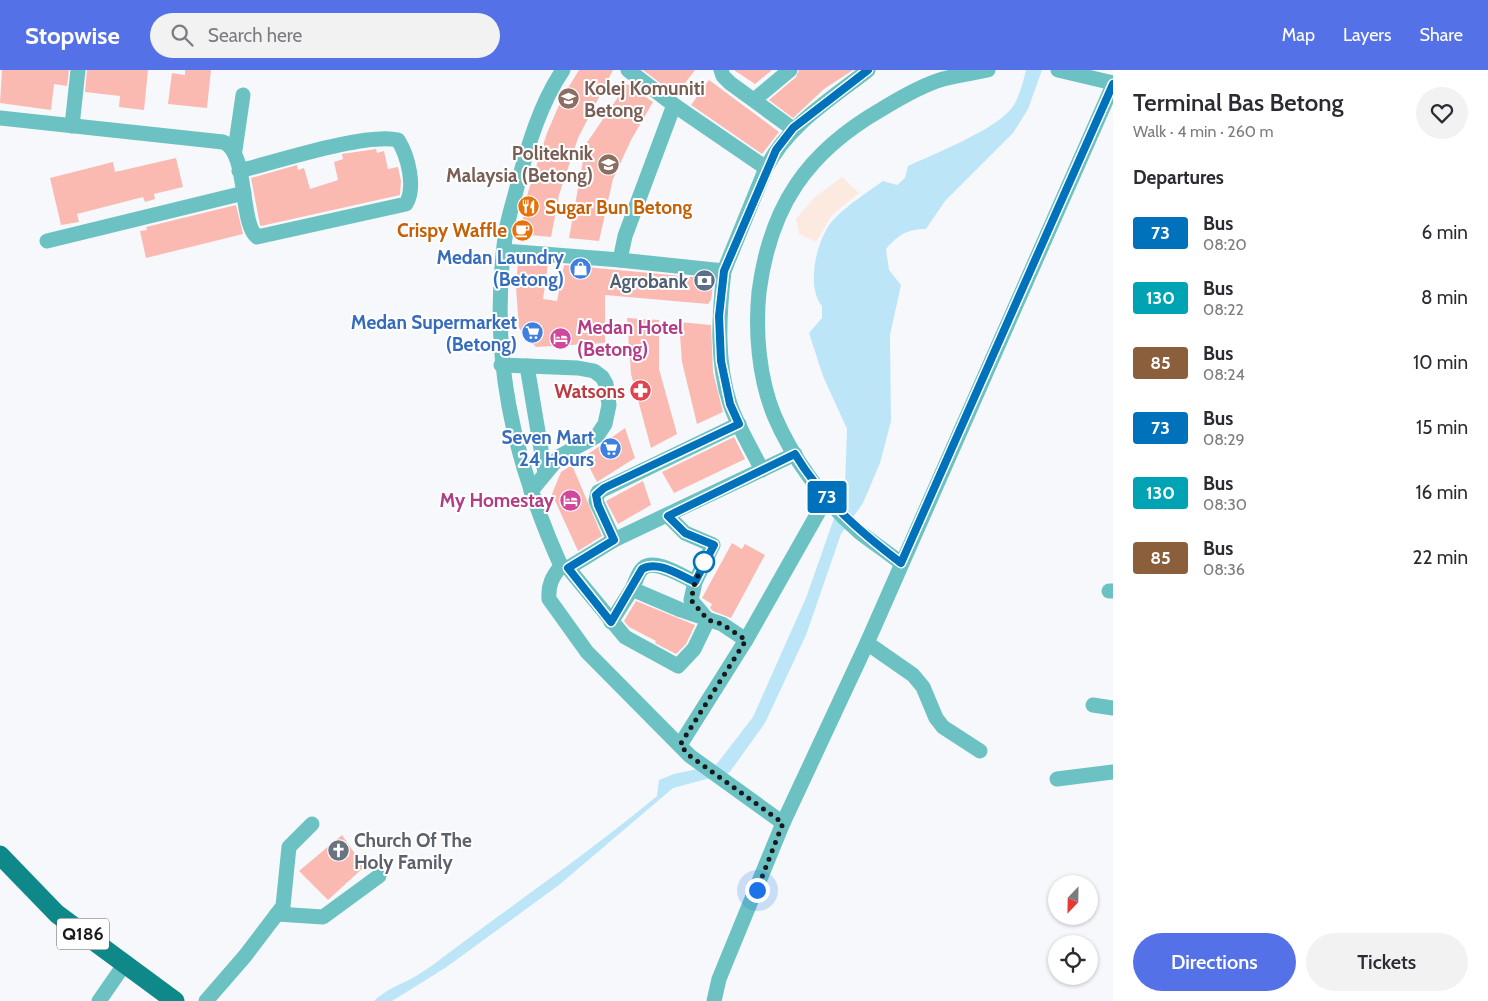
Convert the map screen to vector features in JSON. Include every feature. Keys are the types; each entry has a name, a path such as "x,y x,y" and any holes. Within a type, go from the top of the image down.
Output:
{"main road":[{"name":"Q186","path":"0,855 57,914 124,965 176,1001"}],"street":[{"path":"72,126 78,70"},
{"path":"563,70 534,130 522,168 505,236 500,297 501,365 515,438 531,491 564,567 625,637 678,666 694,650 708,620"},
{"path":"628,70 766,168"},
{"path":"721,70 723,76 730,83 793,128"},
{"path":"754,100 790,70"},
{"path":"762,470 730,404 721,361 719,316 724,271 766,168 776,150 793,128 868,70"},
{"path":"901,563 858,531 804,470 771,405 761,368 757,315 763,259 785,202 814,160 853,126 940,75 988,70"},
{"path":"714,1001 719,979 783,823 867,643 1113,84 1058,70"},
{"path":"239,172 366,140 388,137 398,140 404,150 411,196 406,204 384,210 257,237 252,231 239,172 235,150 243,95"},
{"path":"620,260 625,236 674,104"},
{"path":"0,118 223,142 235,150"},
{"path":"47,241 244,193"},
{"path":"504,251 620,260 724,271"},
{"path":"501,365 578,368 594,371 602,377 606,384 609,405 605,424 597,436 560,456 531,491"},
{"path":"528,366 545,473"},
{"path":"614,540 596,501 598,492 739,424"},
{"path":"783,823 728,785 685,750 586,652 549,599 548,588 552,576 564,567 614,540 795,454"},
{"path":"685,750 746,640 830,501"},
{"path":"668,516 685,533 714,545 695,582 691,600 708,620"},
{"path":"611,622 642,569 649,564 695,582"},
{"path":"632,589 722,624 746,640"},
{"path":"867,643 913,675 923,687 936,718 943,727 980,751"},
{"path":"1093,705 1113,708"},
{"path":"1056,778 1113,772"},
{"path":"206,1001 283,906 289,847 312,824"},
{"path":"277,914 323,917 379,876"},
{"path":"99,1001 124,965"}],"shaded area":[{"path":"842,177 859,193 832,215 816,242 799,234 796,219 815,197"}],"water":[{"path":"1026,70 1042,70 1028,109 1013,133 945,201 926,229 913,230 903,234 886,249 889,270 901,285 890,335 891,421 880,463 863,503 841,534 806,635 765,723 729,773 673,788 559,885 445,968 392,1001 374,1001 429,967 607,836 657,796 659,780 674,774 716,765 753,717 806,598 845,487 847,429 823,376 809,333 822,318 822,306 814,287 814,274 818,249 823,237 834,219 883,181 897,185 905,178 908,166 977,134 1002,118 1016,101"}],"building":[{"path":"2,70 69,70 67,86 54,84 51,110 0,103"},
{"path":"87,70 148,70 144,110 119,107 120,96 85,92"},
{"path":"185,70 211,70 207,108 168,104 172,73 185,75"},
{"path":"579,70 613,70 578,138 559,195 551,237 520,234 528,192 547,133 562,98"},
{"path":"643,70 695,70 676,95"},
{"path":"734,70 772,70 755,84"},
{"path":"799,70 853,70 824,89 793,118 769,100 796,77"},
{"path":"709,80 779,132 762,154 691,105"},
{"path":"627,84 653,102 631,140 613,179 599,241 569,238 586,144"},
{"path":"376,149 377,153 384,151 388,169 398,167 401,181 400,195 260,225 251,178 297,165 298,170 304,168 310,189 338,180 334,162 343,159 342,154"},
{"path":"176,158 183,187 154,194 155,199 145,202 143,197 77,214 79,222 61,225 50,178 113,162 115,172"},
{"path":"236,205 243,234 146,258 140,231 147,230 146,227"},
{"path":"518,262 548,264 543,299 557,301 564,265 714,279 711,300 708,304 605,295 605,343 536,347 519,328 516,287"},
{"path":"627,318 659,320 659,369 677,434 651,448 631,374"},
{"path":"679,322 711,325 713,372 723,412 697,424 682,362"},
{"path":"625,428 635,458 597,482 584,457"},
{"path":"734,437 745,459 674,493 662,472"},
{"path":"572,465 602,536 578,551 552,494 561,472"},
{"path":"643,481 651,505 618,524 606,501"},
{"path":"732,543 742,549 745,544 765,555 731,618 713,611 710,608 712,604 702,598"},
{"path":"636,601 695,625 686,644 676,654 629,627 624,621"},
{"name":"Church Of The Holy Family","path":"342,835 364,867 328,900 299,871"}],"bus line":[{"name":"73","path":"868,70 793,128 776,150 766,168 724,271 719,316 721,361 730,404 739,424 604,488 596,495 596,501 614,540 568,568 611,622 642,569 649,564 695,582 714,545 685,533 668,516 795,454 804,470 858,531 901,563 1113,84"}],"place":[{"name":"Kolej Komuniti Betong","path":"568,99"},
{"name":"Politeknik Malaysia (Betong)","path":"609,164"},
{"name":"Sugar Bun Betong","path":"529,207"},
{"name":"Crispy Waffle","path":"523,230"},
{"name":"Medan Laundry (Betong)","path":"580,268"},
{"name":"Agrobank","path":"704,281"},
{"name":"Medan Supermarket (Betong)","path":"533,333"},
{"name":"Medan Hotel (Betong)","path":"561,338"},
{"name":"Watsons","path":"641,391"},
{"name":"Seven Mart 24 Hours","path":"610,448"},
{"name":"My Homestay","path":"570,500"},
{"name":"Church Of The Holy Family","path":"338,851"}],"route":[{"path":"704,562 707,557 695,582 691,600 708,620 722,624 746,640 680,745 690,756 728,785 783,823 757,890"}]}
